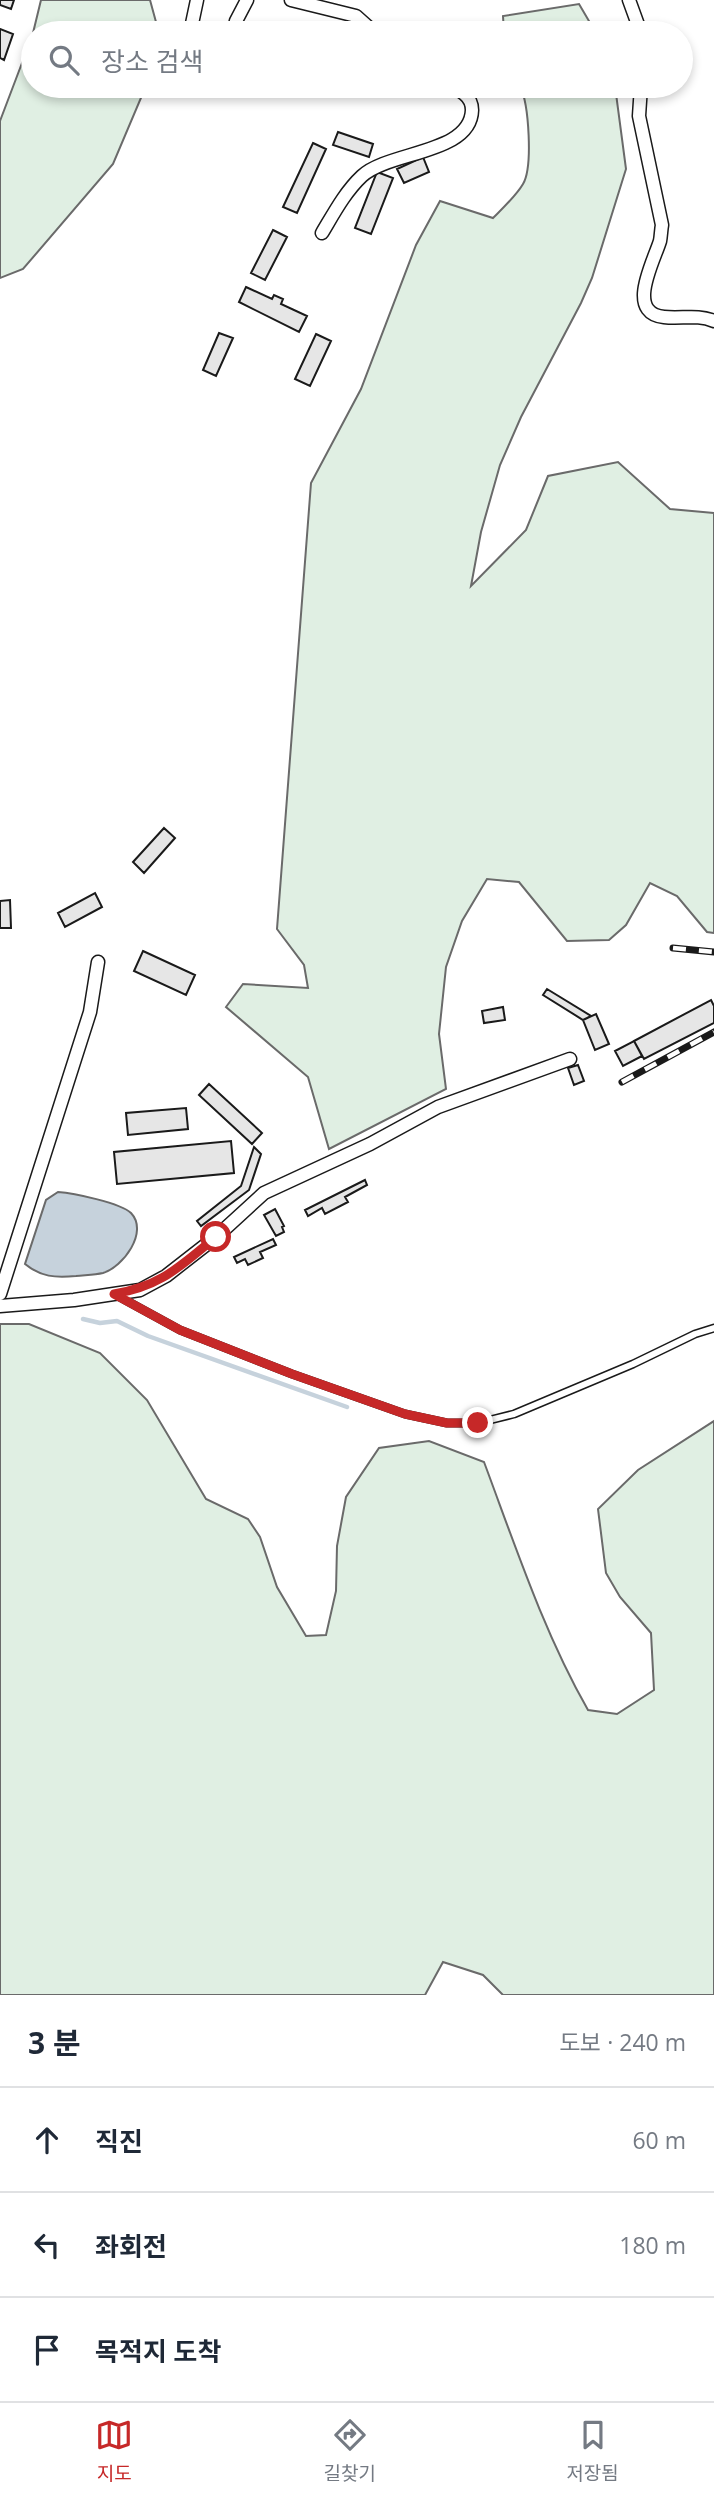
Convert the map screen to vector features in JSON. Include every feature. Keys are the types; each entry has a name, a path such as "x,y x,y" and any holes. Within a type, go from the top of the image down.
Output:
{"street":[{"path":"193,21 197,0"},
{"path":"236,21 247,0"},
{"path":"291,0 356,16 362,21"},
{"path":"629,0 637,21"},
{"path":"322,233 363,174 394,159 448,143 463,131 472,116 472,105 468,98"},
{"path":"640,98 639,116 662,225 660,241 645,282 644,297 648,308 657,317 691,316 714,321"},
{"path":"0,1294 90,1012 98,962"},
{"path":"0,1306 74,1300 140,1290 166,1276 216,1237 264,1193 370,1144 438,1107 570,1059"}],"lane":[{"path":"114,1294 180,1330 292,1374 405,1414 447,1423 478,1423 514,1414 714,1328"}],"green space":[{"path":"41,0 150,0 156,21 36,21"},
{"path":"579,4 589,21 503,21 503,16"},
{"path":"21,66 21,98 141,98 113,164 23,269 0,278 0,121"},
{"path":"524,98 617,98 626,169 592,278 521,417 500,465 481,532 471,586 526,530 548,476 618,462 670,509 714,513 714,933 707,932 677,896 650,883 626,925 609,940 567,941 519,882 487,879 462,921 446,967 439,1034 446,1089 329,1149 308,1077 226,1007 243,984 308,988 304,965 277,929 311,483 361,389 416,245 440,201 493,218 523,184 528,164"},
{"path":"0,1324 29,1324 100,1353 147,1400 206,1499 248,1519 260,1537 277,1587 306,1636 326,1635 336,1591 337,1546 346,1497 379,1448 429,1441 484,1462 531,1588 572,1681 588,1710 617,1714 654,1690 651,1633 620,1597 606,1573 598,1509 638,1470 714,1421 714,1995 503,1995 483,1975 443,1962 425,1995 0,1995"}],"shaded area":[{"path":"58,1192 107,1202 131,1213 136,1221 135,1239 118,1264 103,1273 61,1277 43,1274 25,1264 46,1200"}],"building":[{"path":"0,0 14,0 11,9 0,5"},
{"path":"0,29 13,34 4,60 0,58"},
{"path":"338,132 373,144 369,157 333,145"},
{"path":"313,143 326,149 297,213 283,207"},
{"path":"423,157 429,172 404,183 397,169"},
{"path":"377,172 393,178 371,234 355,228"},
{"path":"273,230 287,237 265,280 251,273"},
{"path":"246,287 272,299 274,295 283,299 281,304 307,316 299,332 239,302"},
{"path":"219,333 233,338 216,376 203,370"},
{"path":"316,334 331,341 310,386 295,379"},
{"path":"164,828 175,838 144,873 133,862"},
{"path":"95,893 102,907 65,927 58,913"},
{"path":"10,900 11,928 0,928 0,901"},
{"path":"143,951 195,975 186,995 134,971"},
{"path":"547,989 591,1016 583,1020 543,995"},
{"path":"711,1000 714,1006 714,1023 644,1059 634,1041"},
{"path":"503,1007 505,1020 484,1023 482,1011"},
{"path":"596,1014 609,1044 595,1050 583,1020"},
{"path":"634,1041 642,1056 623,1066 615,1051"},
{"path":"578,1065 584,1081 574,1085 568,1068"},
{"path":"209,1084 262,1133 252,1144 199,1095"},
{"path":"186,1108 188,1129 128,1135 126,1113"},
{"path":"231,1141 234,1173 117,1184 114,1152"},
{"path":"254,1147 261,1154 249,1190 201,1226 197,1221 241,1186"},
{"path":"365,1180 367,1185 345,1197 348,1202 325,1214 322,1208 308,1216 305,1210"},
{"path":"275,1209 284,1226 284,1232 276,1236 264,1215"},
{"path":"273,1239 276,1245 260,1252 263,1258 248,1265 245,1259 237,1263 234,1257"}],"waterway":[{"path":"83,1319 100,1323 117,1321 148,1336 347,1407"}],"railway":[{"path":"673,948 714,952"},
{"path":"622,1082 714,1032"}],"route":[{"path":"216,1237 166,1276 140,1290 114,1294 180,1330 292,1374 405,1414 447,1423 478,1423"}]}
